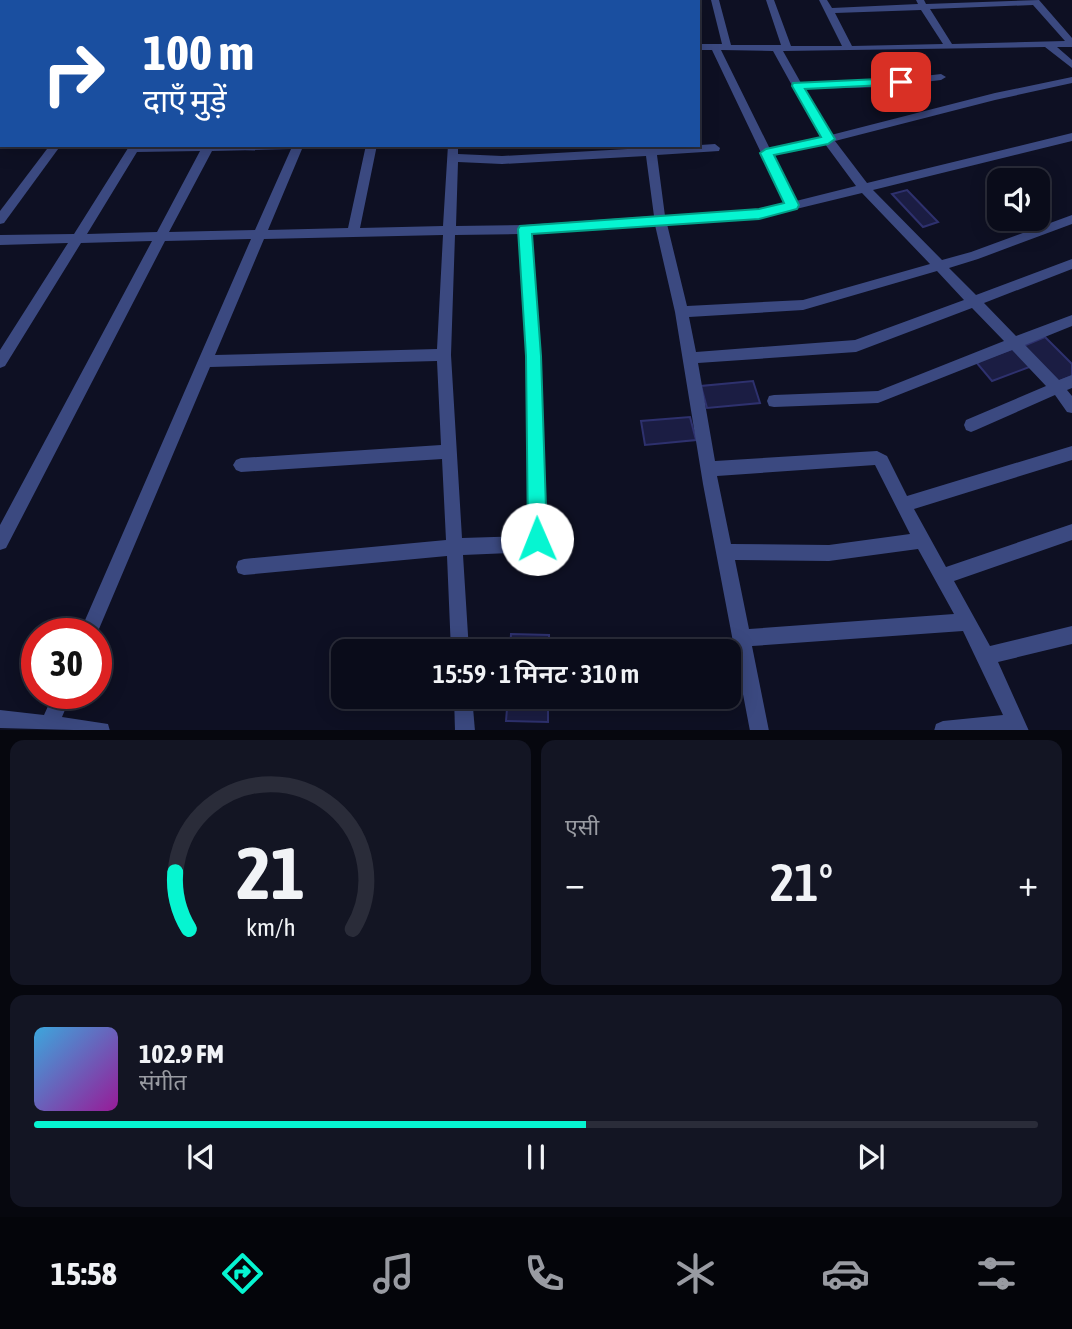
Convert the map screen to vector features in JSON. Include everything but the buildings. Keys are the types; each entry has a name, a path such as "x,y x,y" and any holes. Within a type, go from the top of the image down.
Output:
{"street":[{"path":"715,0 727,47"},
{"path":"770,0 781,48 797,86 828,139 864,188 971,302 1058,388 1072,407"},
{"path":"823,0 848,48"},
{"path":"828,10 921,3 1035,1 1072,44"},
{"path":"921,3 949,46"},
{"path":"1047,44 1072,65"},
{"path":"700,47 848,48 1072,44"},
{"path":"715,47 792,205"},
{"path":"797,86 881,84 940,77"},
{"path":"766,153 1019,90 1072,80"},
{"path":"0,240 525,229 759,214 1072,137"},
{"path":"0,220 55,147"},
{"path":"0,362 134,147"},
{"path":"0,542 207,147"},
{"path":"95,618 297,147"},
{"path":"353,232 372,147"},
{"path":"650,148 660,220 682,312 724,552 760,730"},
{"path":"459,639 444,355 453,151 502,160 650,148 715,148"},
{"path":"682,312 803,305 974,256 1072,219"},
{"path":"244,566 454,547 529,547 537,539 533,356 525,229"},
{"path":"691,358 849,348 1072,264"},
{"path":"774,401 878,397 1072,320"},
{"path":"204,361 444,355"},
{"path":"971,425 1072,381"},
{"path":"241,466 449,452"},
{"path":"903,505 1072,453"},
{"path":"709,469 877,458 886,465 903,505 986,656 1018,727 943,730"},
{"path":"943,577 1072,533"},
{"path":"724,552 829,553 922,540"},
{"path":"741,638 968,622"},
{"path":"986,656 1072,635"},
{"path":"48,728 56,709"},
{"path":"464,709 465,730"},
{"path":"0,719 48,728 101,730"}],"route":[{"path":"537,539 533,356 525,229 759,214 792,205 766,153 828,139 797,86 901,82"}]}
